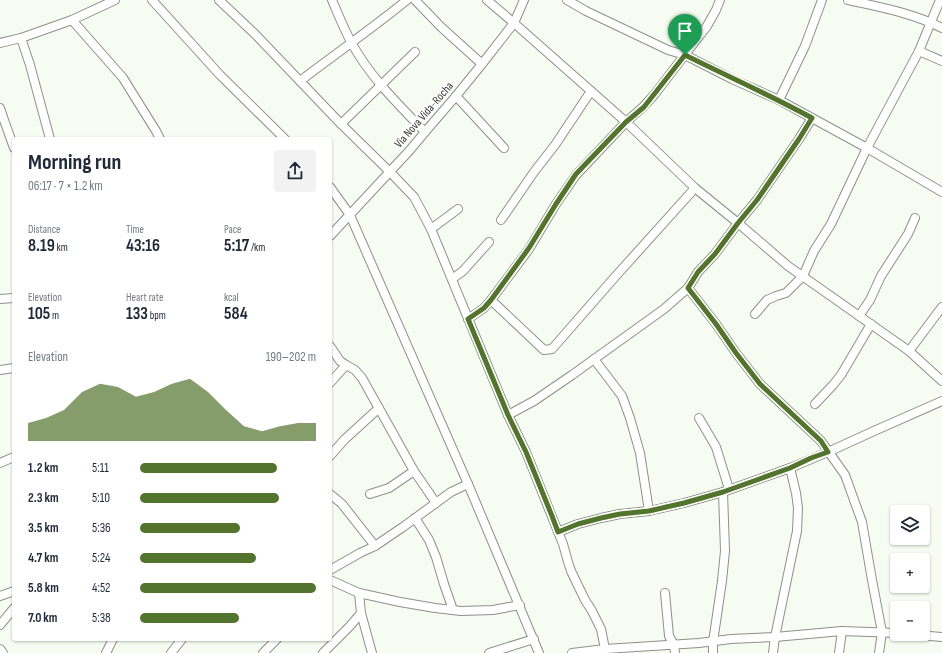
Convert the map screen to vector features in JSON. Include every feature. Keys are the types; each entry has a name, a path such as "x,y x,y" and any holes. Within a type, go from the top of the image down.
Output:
{"street":[{"path":"0,43 21,38 72,20 115,0"},
{"path":"152,0 220,75 283,137"},
{"path":"219,0 254,33 341,124 414,197 431,229 508,415 526,452 563,544 571,571 602,630 605,649"},
{"path":"332,0 351,42 365,65 381,86 425,132"},
{"path":"300,81 351,42 382,21 407,0"},
{"path":"415,0 436,22 482,64"},
{"path":"487,0 626,122 695,188 788,266 910,352 942,381"},
{"name":"Via Nova Vida-Rocha","path":"332,234 410,150 456,96 514,23 524,0"},
{"path":"567,0 586,11 668,50 685,55 732,79 779,100 867,148 942,192"},
{"path":"468,319 484,308 491,300 529,248 576,174 626,122 644,107 707,26 720,0"},
{"path":"779,100 805,46 822,0"},
{"path":"848,0 894,11 930,22 942,28"},
{"path":"755,314 767,300 786,293 803,276 814,251 831,224 867,148 919,51 940,0"},
{"path":"72,20 123,78 159,137"},
{"path":"21,38 49,137"},
{"path":"919,51 942,61"},
{"path":"341,124 416,52"},
{"path":"501,220 534,172 555,145 591,91"},
{"path":"456,96 504,148"},
{"path":"0,108 12,142"},
{"path":"508,415 534,401 594,359 664,309 688,288 698,272 715,254 757,200 812,118"},
{"path":"491,300 544,350 552,349 695,188"},
{"path":"332,190 350,215 468,484 539,653"},
{"path":"431,229 458,209"},
{"path":"859,316 870,300 881,276 908,234 915,218"},
{"path":"452,279 463,271 489,242"},
{"path":"688,288 760,384 821,441 844,475 862,522 882,632 879,653"},
{"path":"0,299 12,298"},
{"path":"910,352 942,307"},
{"path":"815,404 841,375 870,324"},
{"path":"332,349 340,361 346,366 355,370 362,378 414,471 436,503"},
{"path":"594,359 622,396 630,418 640,453 649,511"},
{"path":"332,381 346,366"},
{"path":"0,370 12,368"},
{"path":"558,532 578,524 601,518 620,514 649,511 684,503 726,490 790,468 942,401"},
{"path":"332,454 344,440 379,408"},
{"path":"699,418 716,447 726,490 725,551 713,642 713,653"},
{"path":"0,463 12,458"},
{"path":"773,653 774,637 797,531 798,508 790,468"},
{"path":"370,494 389,488 414,471"},
{"path":"332,569 375,546 451,492 468,484"},
{"path":"332,496 342,504 375,546"},
{"path":"415,518 429,540 453,610"},
{"path":"332,581 359,593 400,602 453,610 493,610 520,605"},
{"path":"0,596 12,592"},
{"path":"359,593 361,613 372,653"},
{"path":"665,593 669,636 674,649"},
{"path":"0,625 12,610"},
{"path":"323,653 361,613"},
{"path":"839,653 842,631"},
{"path":"572,653 605,649 674,649 731,639 842,631 890,633"},
{"path":"930,636 942,637"},
{"path":"489,653 534,639"},
{"path":"106,653 112,641"},
{"path":"171,653 180,641"},
{"path":"263,653 275,641"},
{"path":"0,650 3,653"}],"route":[{"path":"685,55 732,79 779,100 812,118 757,200 715,254 698,272 688,288 760,384 821,441 828,452 790,468 723,492 649,511 620,514 601,518 578,524 558,532 526,452 508,415 468,319 479,313 491,300 529,248 566,187 576,174 626,122 644,107 685,55"}]}
